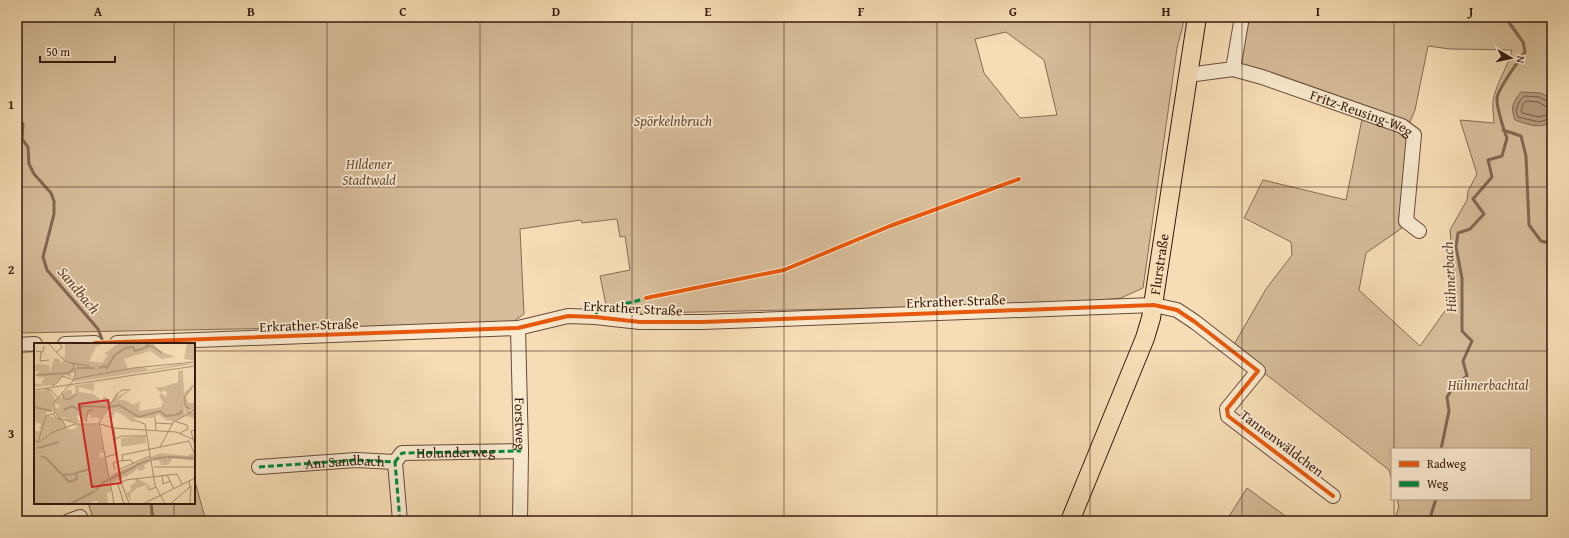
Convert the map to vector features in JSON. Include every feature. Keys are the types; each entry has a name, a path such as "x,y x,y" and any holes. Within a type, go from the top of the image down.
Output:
{"main road":[{"name":"Flurstraße","path":"1070,521 1145,338 1154,305 1197,17"}],"street":[{"path":"1233,69 1242,17"},
{"name":"Fritz-Reusing-Weg","path":"1188,75 1233,69 1262,77 1402,126 1414,135 1406,221 1419,231"},
{"name":"Erkrather Straße","path":"117,343 518,328 568,316 640,322 702,322 1154,305"},
{"name":"Tannenwäldchen","path":"1154,305 1177,310 1195,322 1258,371 1228,409 1228,416 1333,496"},
{"name":"Forstweg","path":"518,328 521,451 520,521"},
{"path":"17,345 34,344"},
{"name":"Holunderweg","path":"395,462 402,453 521,451"},
{"name":"Am Sandbach","path":"259,467 356,460 395,462 400,521"}],"green space":[{"name":"Hildener Stadtwald","path":"17,17 1185,17 1177,48 1143,288 1121,298 1058,304 608,314 600,276 630,270 625,236 620,237 617,219 582,223 581,220 520,229 524,314 510,324 17,333","holes":["1006,32 1044,60 1057,115 1020,118 984,73 975,39"]},
{"name":"Hühnerbachtal","path":"1247,17 1552,17 1552,521 1394,521 1399,507 1397,500 1531,500 1531,448 1391,448 1391,477 1389,470 1232,348 1266,289 1292,255 1291,242 1244,218 1263,180 1346,200 1362,119 1380,123 1403,132 1410,141 1402,228 1366,253 1359,290 1420,346 1457,294 1451,251 1452,244 1450,243 1450,230 1467,200 1468,191 1477,174 1460,120 1494,123 1493,104 1495,94 1512,50 1450,49 1428,46 1415,110 1409,124 1238,66"},
{"path":"195,482 206,521 94,521 88,504 195,504"},
{"path":"1247,488 1292,521 1226,521"}],"water":[{"path":"1521,92 1541,93 1552,99 1552,121 1548,124 1539,126 1515,120 1513,105"}],"waterway":[{"name":"Hühnerbach","path":"1441,448 1449,411 1447,397 1454,386 1467,376 1463,361 1472,341 1462,331 1462,278 1456,247 1458,233 1470,229 1484,214 1473,199 1492,177 1488,160 1502,156 1507,138 1499,112 1497,101 1498,94 1525,52 1523,42 1505,17"},
{"name":"Sandbach","path":"17,120 23,124 22,139 28,147 29,164 34,174 51,193 54,201 54,214 43,257 47,270 98,329 102,343"},
{"path":"1503,130 1521,136 1526,156 1529,225 1541,241 1552,244"},
{"name":"Hühnerbach","path":"1429,521 1436,500"},
{"name":"Sandbach","path":"151,504 153,521"}],"marked path":[{"path":"595,317 598,310 649,298"},
{"path":"395,462 402,453 521,451"},
{"path":"259,467 356,460 395,462 400,521"},
{"path":"69,521 80,517"}],"cycle path":[{"path":"646,298 784,270 890,226 1019,179"},
{"path":"95,343 518,328 568,316 595,317 640,322 702,322 1154,305 1177,310 1195,322 1258,371 1227,409 1228,416 1333,496"}],"park label":[{"name":"Spörkelnbruch","path":"673,121"}]}
